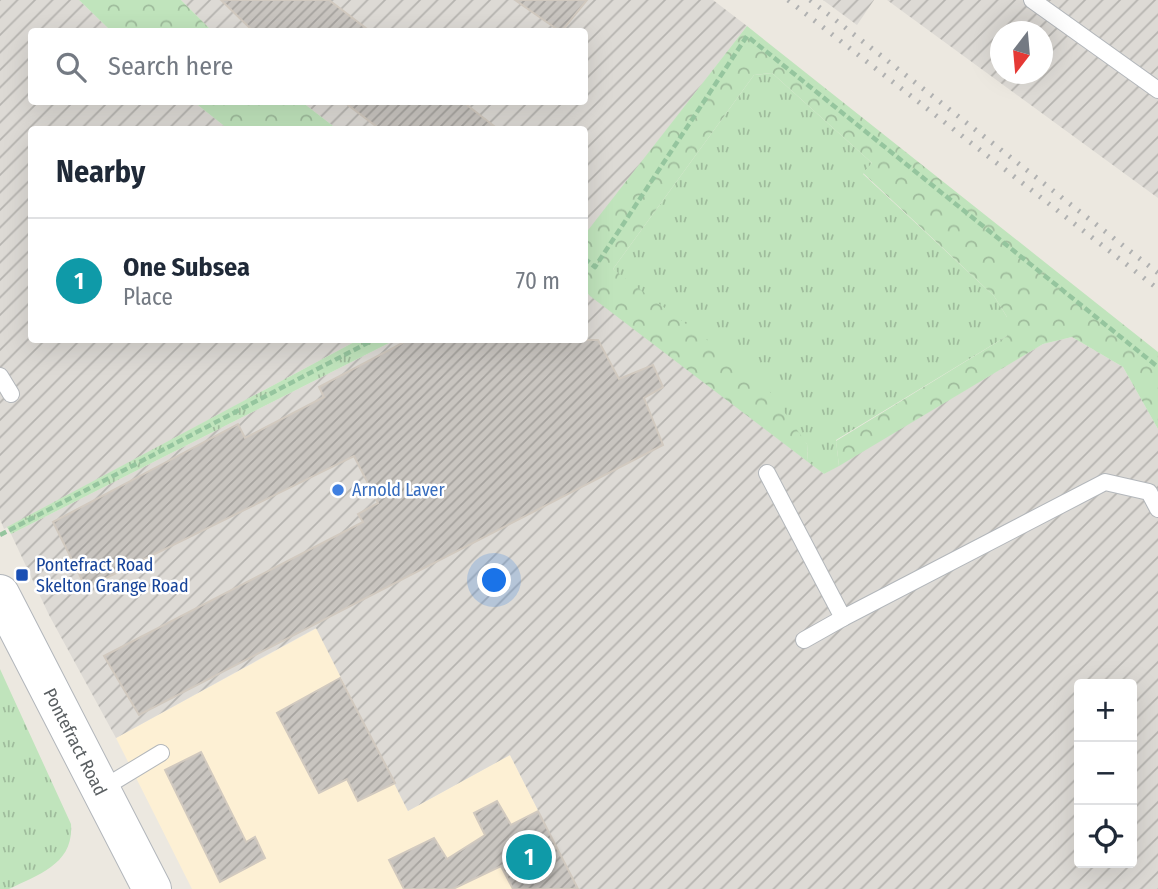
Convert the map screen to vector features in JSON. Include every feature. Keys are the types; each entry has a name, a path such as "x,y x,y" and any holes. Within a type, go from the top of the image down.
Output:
{"main road":[{"name":"Pontefract Road","path":"0,594 152,889"}],"lane":[{"path":"1032,0 1158,90"},
{"path":"0,376 11,394"},
{"path":"767,473 843,618"},
{"path":"804,640 1105,482 1149,492 1158,509"},
{"path":"100,790 161,752"}],"path":[{"path":"588,262 594,267 747,36 1158,367"},
{"path":"0,535 367,343"}],"shaded area":[{"path":"0,0 79,0 108,28 28,28 28,105 198,105 224,126 28,126 28,343 352,343 4,529 0,519"},
{"path":"181,0 713,0 747,26 588,231 588,126 333,126 306,105 588,105 588,28 209,28"},
{"path":"823,0 874,0 857,25"},
{"path":"887,0 1158,0 1158,198 1002,84 1053,84 1053,21 990,21 990,75"},
{"path":"588,292 824,474 1043,344 1072,337 1123,367 1158,429 1158,889 578,889 510,755 408,811 316,628 116,738 49,615 11,534 389,343 588,343"},
{"path":"317,628 408,811 510,755 578,889 192,889 116,738"}],"green space":[{"path":"79,0 181,0 209,28 108,28"},
{"path":"747,26 1158,352 1158,429 1123,367 1072,337 1043,344 839,466 836,441 1007,336 1007,317 994,296 863,173 872,163 772,73 754,75 613,269 763,382 807,444 808,462 590,296 588,230"},
{"path":"772,73 872,163 863,174 994,296 1007,317 1007,336 836,440 839,466 824,474 808,462 807,444 613,269 754,75"},
{"path":"198,105 306,105 333,126 224,126"},
{"path":"352,343 389,343 11,534 7,527"},
{"path":"0,669 71,824 67,849 61,858 43,872 9,889 0,889"}],"building":[{"path":"221,0 329,0 366,28 250,28"},
{"path":"515,0 587,0 564,28 555,28"},
{"path":"348,105 467,105 494,126 376,126"},
{"path":"588,340 598,340 619,379 653,365 663,387 644,398 663,445 139,715 104,656 363,522 358,514 378,503 354,456 86,588 53,522 238,424 245,438 324,397 319,387 402,343 588,343"},
{"path":"340,678 395,783 358,801 347,779 319,793 277,713"},
{"path":"201,752 246,842 255,837 265,858 220,882 165,770"},
{"path":"497,801 511,825 538,811 578,889 513,889 501,866 453,889 404,889 389,860 434,838 447,859 485,835 474,813"}],"railway":[{"path":"788,0 1158,289"},
{"path":"810,0 1158,273"}],"place":[{"name":"Arnold Laver","path":"338,490"},
{"name":"Pontefract Road Skelton Grange Road","path":"22,575"},
{"name":"One Subsea","path":"529,857"}]}
